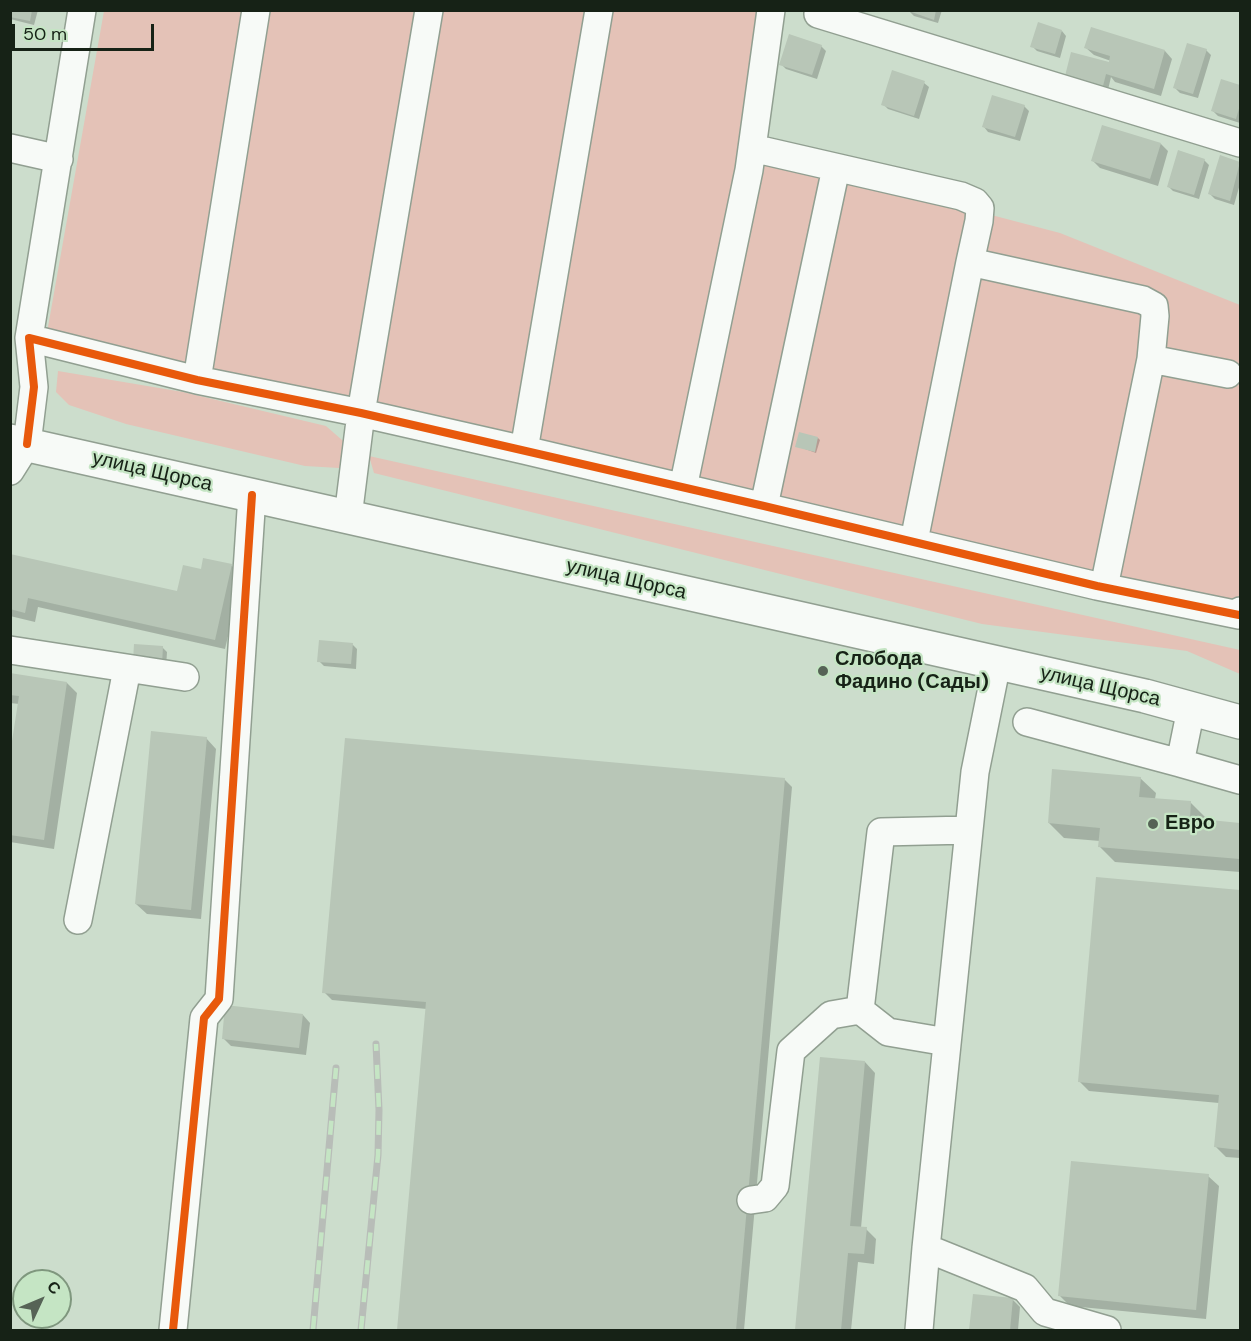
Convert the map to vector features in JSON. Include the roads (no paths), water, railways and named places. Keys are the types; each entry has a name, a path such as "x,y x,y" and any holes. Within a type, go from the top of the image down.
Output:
{"main road":[{"name":"улица Щорса","path":"16,452 252,495 997,663 1240,722"}],"street":[{"path":"16,452 34,387 29,338 82,10"},
{"path":"197,380 256,10"},
{"path":"348,517 361,413 429,10"},
{"path":"524,450 599,10"},
{"path":"683,488 752,148 771,10"},
{"path":"818,14 1240,143"},
{"path":"10,148 59,159"},
{"path":"752,148 961,196 975,202 980,208 914,541"},
{"path":"764,506 836,168"},
{"path":"970,262 1143,300 1154,306 1150,359 1104,587"},
{"path":"29,338 197,380 361,413 524,450 1104,587 1240,613"},
{"path":"1150,359 1228,374"},
{"path":"173,1330 204,1018 219,999 252,495"},
{"path":"10,651 185,677"},
{"path":"919,1330 969,830 977,763 997,663"},
{"path":"78,920 127,669"},
{"path":"1180,763 1191,709"},
{"path":"1027,722 1240,780"},
{"path":"860,1010 881,832 969,830"},
{"path":"751,1200 765,1198 775,1186 791,1052 831,1014 860,1010 888,1032 947,1042"},
{"path":"926,1248 1025,1288 1046,1312 1107,1330"}],"railway":[{"path":"361,1330 378,1155 379,1110 376,1044"},
{"path":"313,1330 336,1068"}],"place":[{"name":"Слобода Фадино (Сады)","path":"823,671"},
{"name":"Евро","path":"1153,824"}]}
